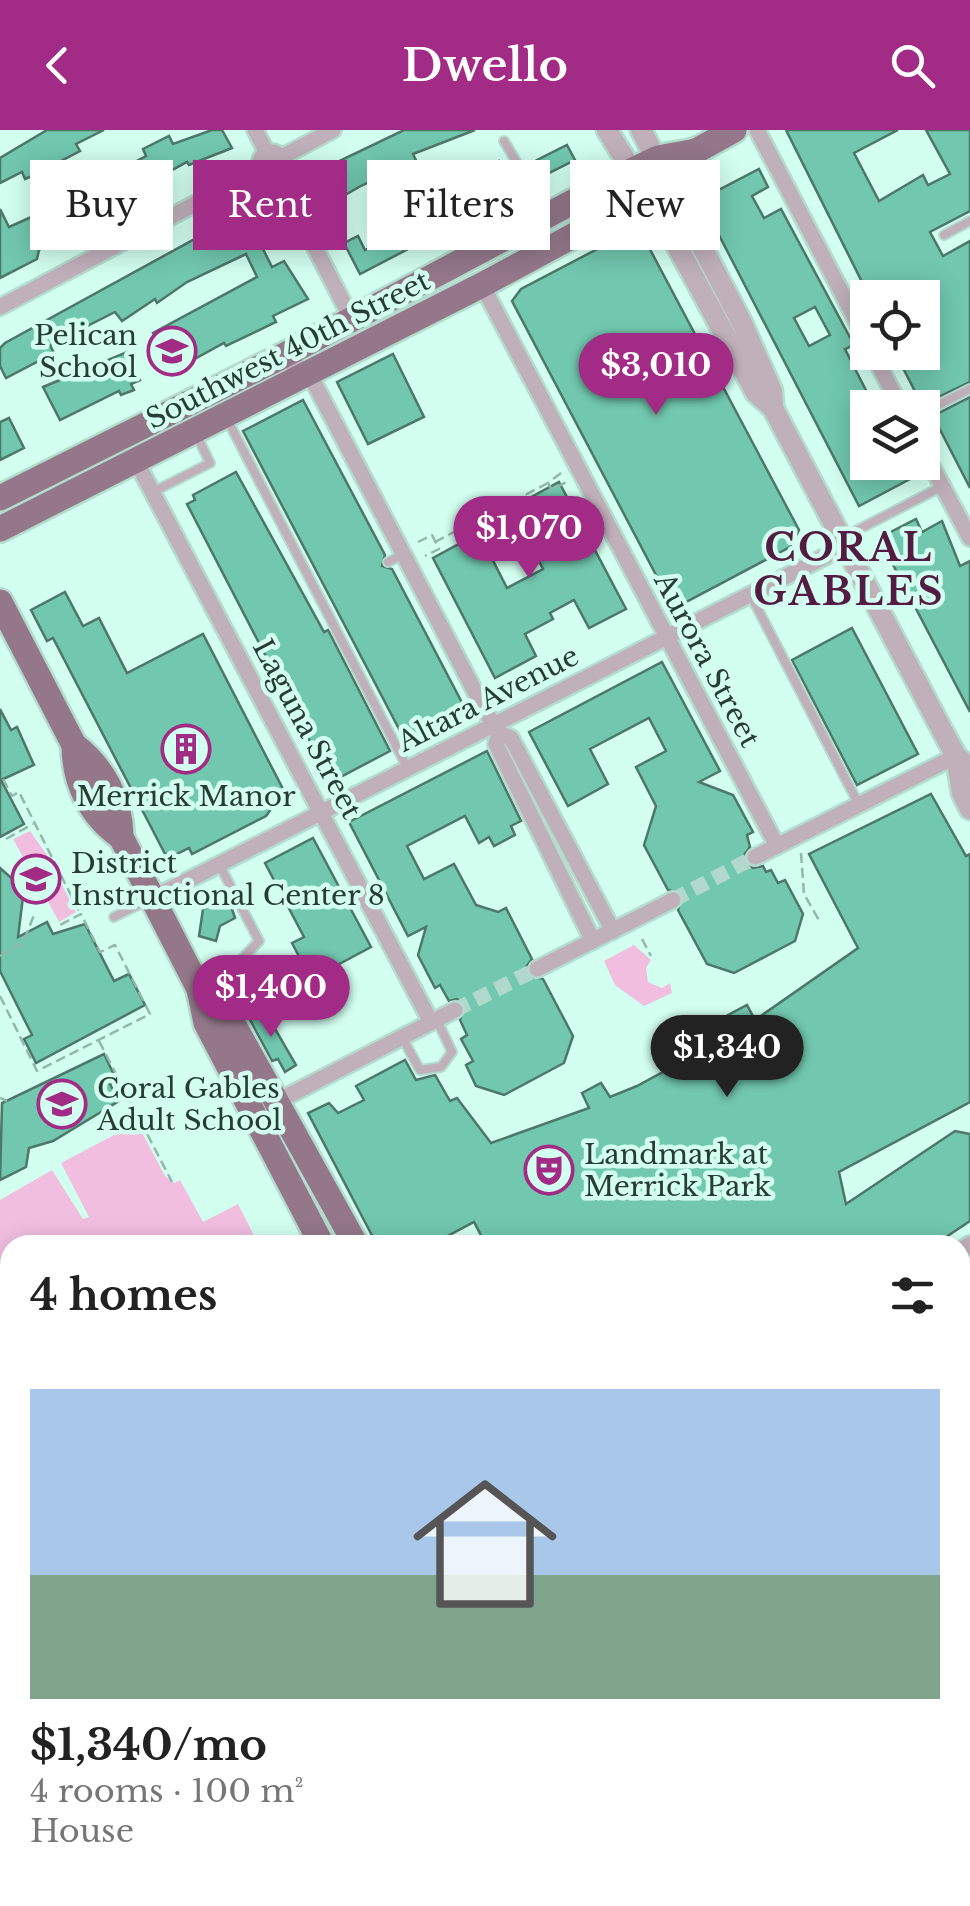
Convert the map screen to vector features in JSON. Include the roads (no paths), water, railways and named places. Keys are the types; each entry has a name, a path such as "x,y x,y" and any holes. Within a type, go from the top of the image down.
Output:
{"main road":[{"name":"Southwest 40th Street","path":"654,160 734,130"},
{"name":"Southwest 40th Street","path":"688,160 698,146"},
{"name":"Southwest 40th Street","path":"0,529 570,238"},
{"name":"Southwest 40th Street","path":"0,498 281,357 483,250"},
{"path":"0,602 74,746 74,772 82,789 100,823 121,837 198,986 206,1024 317,1235"},
{"path":"198,986 226,1012 350,1235"}],"street":[{"path":"255,130 270,160"},
{"path":"277,160 333,130"},
{"path":"607,130 625,160"},
{"path":"641,130 658,158"},
{"path":"757,130 850,309"},
{"path":"0,308 193,205"},
{"path":"316,250 352,320"},
{"path":"677,250 756,393 773,408 963,762 962,794 970,810"},
{"path":"704,250 772,390 773,408"},
{"name":"Aurora Street","path":"482,285 777,846"},
{"path":"281,357 309,374 496,728 496,744 594,940"},
{"name":"Laguna Street","path":"136,460 434,1021"},
{"path":"939,480 965,517 970,538"},
{"name":"Altara Avenue","path":"153,898 407,767 496,728 844,542"},
{"path":"496,728 511,738 614,931"},
{"path":"755,857 859,805 963,762"},
{"path":"561,876 580,866"},
{"path":"538,968 673,900"},
{"path":"274,1102 455,1010"}],"lane":[{"path":"504,141 515,160"},
{"path":"944,235 970,221"},
{"path":"940,403 970,389"},
{"path":"225,416 325,597 407,767"},
{"path":"153,492 210,462 194,431"},
{"path":"844,542 942,486"},
{"path":"388,562 404,554"},
{"path":"750,595 859,805"},
{"path":"198,986 240,962 259,941 219,864"},
{"path":"114,917 153,898"},
{"path":"402,1037 420,1070 442,1068 452,1052 434,1021"}],"tunnel":[{"path":"673,900 755,857"},
{"path":"455,1010 537,969"}],"place":[{"name":"Pelican School","path":"172,351"},
{"name":"Merrick Manor","path":"186,749"},
{"name":"District Instructional Center 8","path":"36,879"},
{"name":"Coral Gables Adult School","path":"62,1104"},
{"name":"Landmark at Merrick Park","path":"549,1170"}],"district":[{"name":"CORAL GABLES","path":"849,569"}]}
